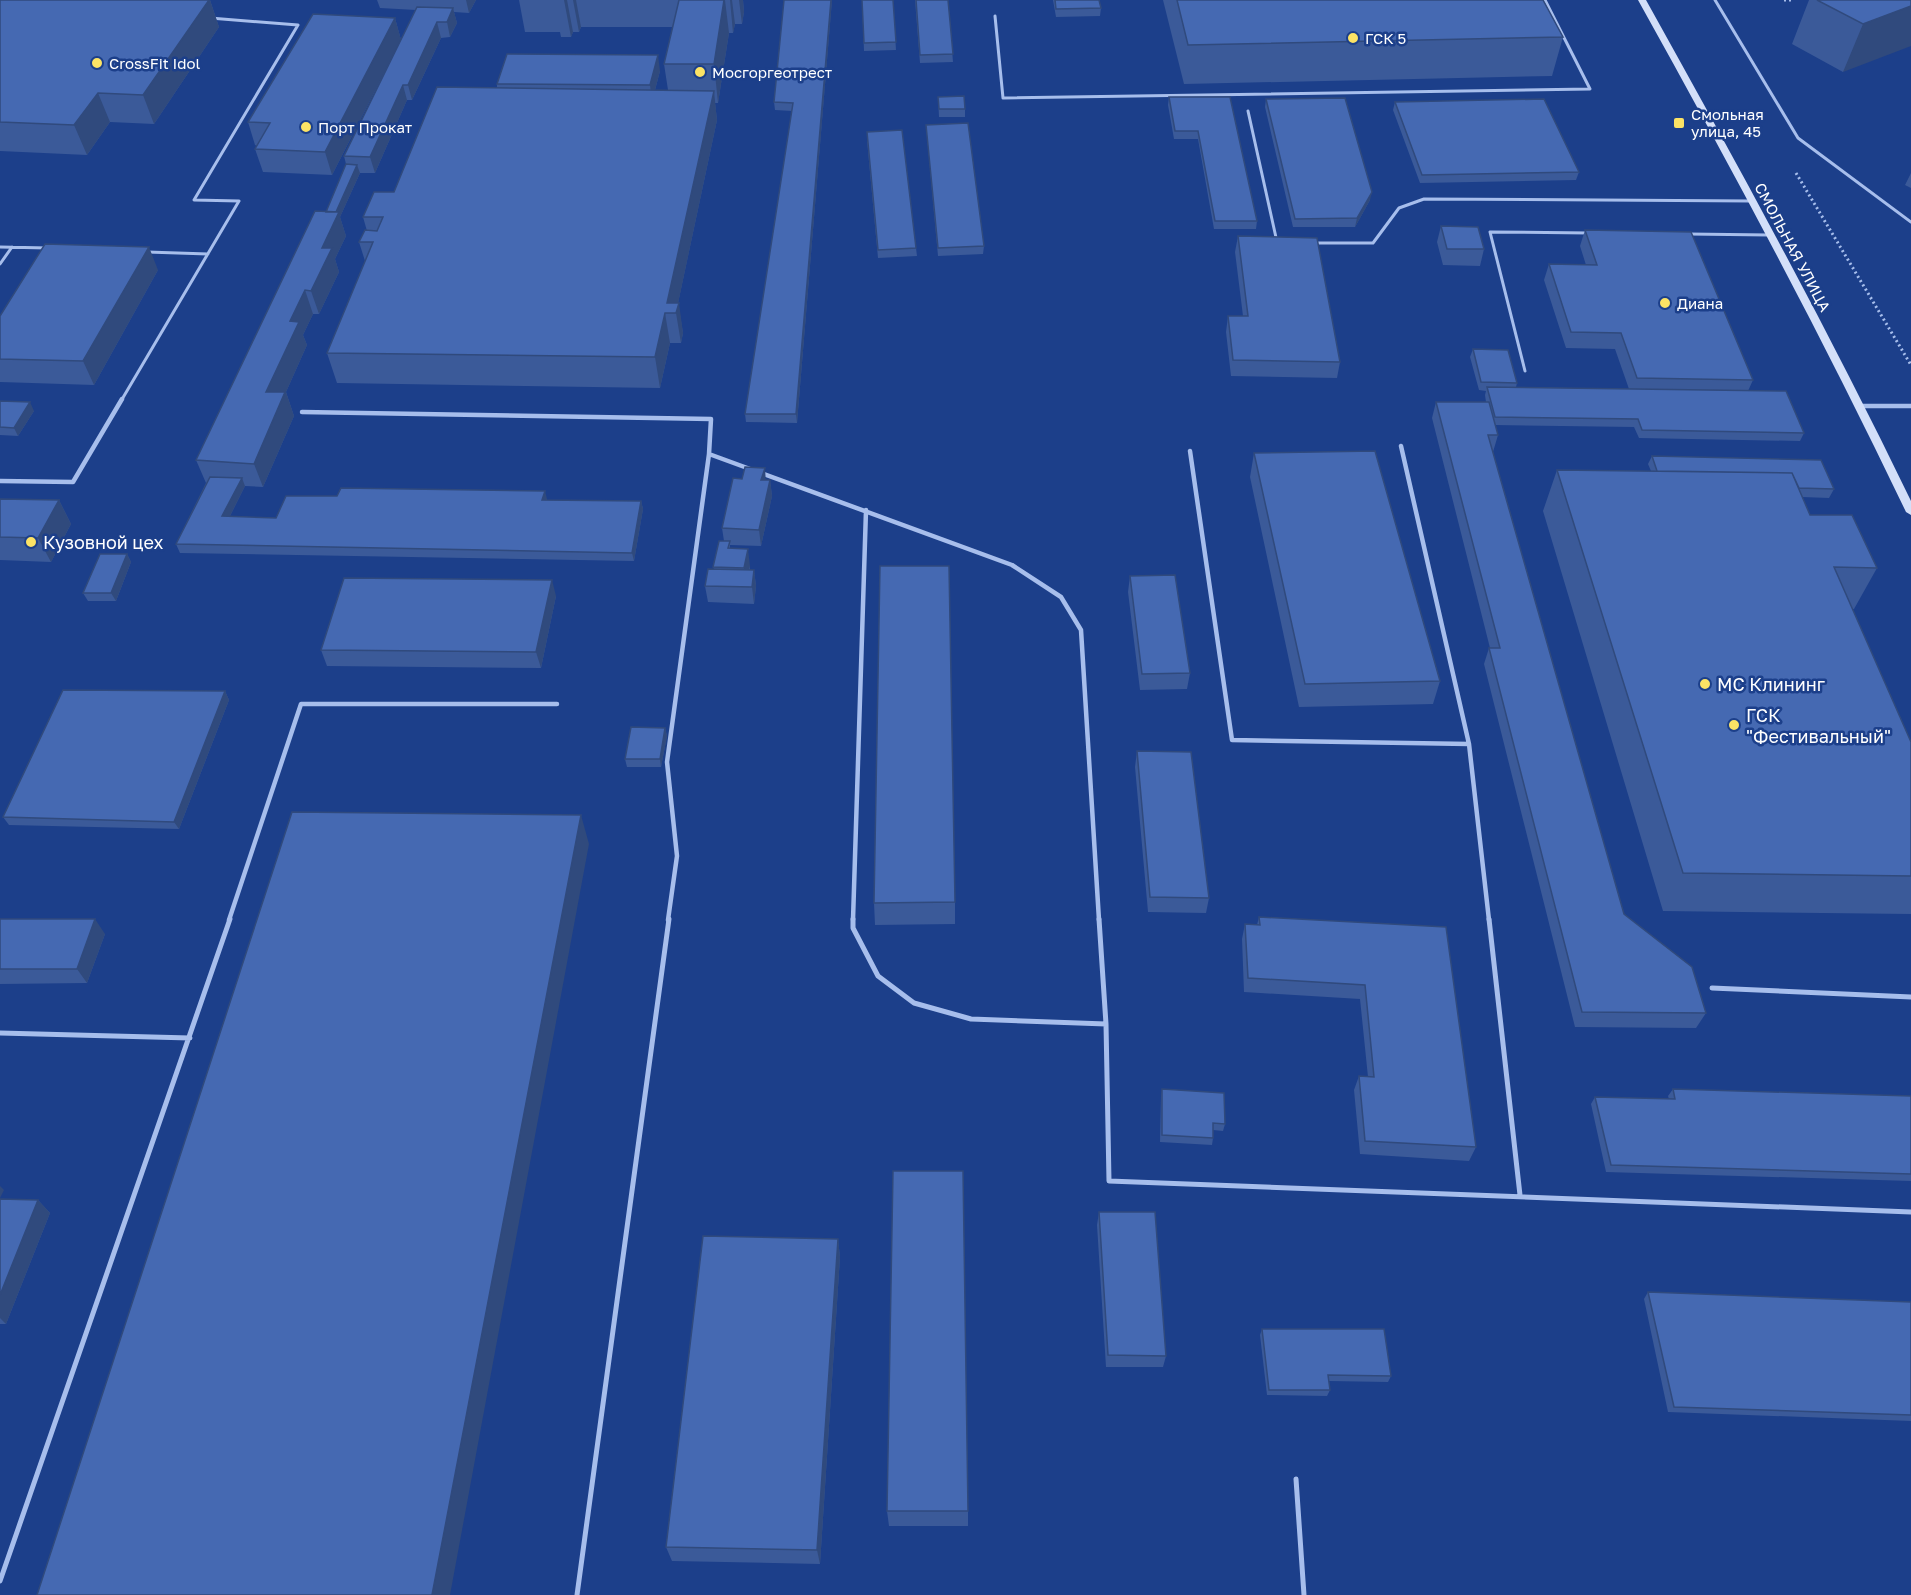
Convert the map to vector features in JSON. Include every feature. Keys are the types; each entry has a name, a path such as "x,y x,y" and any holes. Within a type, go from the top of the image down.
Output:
{"street":[{"name":"СМОЛЬНАЯ УЛИЦА","path":"1642,0 1772,235 1861,406 1911,512"}],"lane":[{"path":"995,16 1004,98 1590,89 1545,0"},
{"path":"1715,0 1798,138 1911,222"},
{"path":"0,481 73,482 239,201 194,200 298,25 202,17"},
{"path":"1248,111 1277,243 1287,243"},
{"path":"1309,243 1373,243 1399,208 1424,199 1754,201"},
{"path":"1525,371 1490,232 1595,233"},
{"path":"1676,234 1772,235"},
{"path":"0,247 58,249"},
{"path":"0,264 12,247"},
{"path":"139,252 208,254"},
{"path":"1861,406 1911,406"},
{"path":"302,412 711,419 709,454 667,762 677,856 577,1595"},
{"path":"1401,446 1469,744 1520,1195"},
{"path":"1190,451 1232,740 1469,744"},
{"path":"709,454 866,510 1012,566 1061,597 1081,630 1106,1024 1109,1181 1520,1195 1911,1212"},
{"path":"866,510 854,928 878,976 914,1003 971,1019 1106,1024"},
{"path":"0,1581 190,1038 301,704 557,704"},
{"path":"1712,988 1911,997"},
{"path":"0,1033 190,1038"},
{"path":"1296,1479 1304,1595"}],"path":[{"path":"1784,0 1791,0"},
{"path":"1790,164 1911,365"}],"building":[{"path":"0,0 209,0 143,95 98,93 74,125 0,122"},
{"path":"679,0 724,0 714,64 664,64"},
{"path":"784,0 831,0 796,414 745,414 793,103 774,102"},
{"path":"862,0 893,0 896,42 864,43"},
{"path":"916,0 948,0 953,54 920,55"},
{"path":"1055,0 1099,0 1101,8 1056,9"},
{"path":"1177,0 1543,0 1563,37 1188,45"},
{"path":"1817,0 1911,0 1911,6 1863,24"},
{"path":"417,7 453,8 447,22 437,22 408,85 403,85 370,157 344,156"},
{"path":"313,14 395,18 325,152 255,149 270,123 248,122"},
{"path":"507,54 658,55 650,85 497,84"},
{"path":"437,87 714,91 667,303 679,303 676,313 665,313 655,357 327,353 373,242 359,242 365,230 377,231 383,217 363,217 374,192 394,192"},
{"path":"964,96 965,109 939,109 938,97"},
{"path":"1169,97 1230,97 1257,221 1215,221 1198,131 1175,131"},
{"path":"1345,98 1372,192 1357,218 1295,219 1266,99"},
{"path":"1544,99 1579,172 1422,175 1395,102"},
{"path":"968,123 984,246 938,248 926,125"},
{"path":"902,130 916,248 878,250 867,132"},
{"path":"346,164 357,165 336,212 326,212"},
{"path":"315,211 339,212 322,248 332,248 311,291 305,290 290,321 299,322 266,392 285,392 254,464 196,460"},
{"path":"1441,226 1478,227 1484,249 1447,249"},
{"path":"1585,230 1691,232 1753,380 1637,378 1621,333 1571,332 1549,264 1597,265"},
{"path":"1238,236 1317,238 1340,362 1233,360 1228,316 1248,316"},
{"path":"45,244 149,247 83,361 0,359 0,316"},
{"path":"1473,349 1508,350 1517,383 1481,382"},
{"path":"1487,387 1786,391 1804,433 1642,430 1638,419 1495,417"},
{"path":"0,401 30,402 14,428 0,427"},
{"path":"1436,402 1489,402 1498,435 1488,435 1624,914 1692,967 1706,1013 1582,1012 1489,648 1500,648"},
{"path":"1375,451 1440,681 1305,684 1254,453"},
{"path":"1652,456 1821,460 1834,489 1799,488 1792,473 1657,471"},
{"path":"745,467 765,468 761,480 770,480 759,530 722,528 733,478 742,479"},
{"name":"ГСК \"Фестивальный\"","path":"1557,470 1792,473 1810,515 1852,515 1877,568 1834,567 1911,742 1911,876 1683,873"},
{"path":"210,477 242,478 222,516 276,518 286,496 337,496 341,488 545,491 542,500 641,501 632,553 176,544"},
{"path":"0,499 59,500 38,538 0,537"},
{"path":"719,541 730,541 728,548 748,549 744,568 713,567"},
{"path":"100,554 127,554 111,593 83,593"},
{"path":"880,566 949,566 955,902 874,903"},
{"path":"708,569 754,570 752,587 705,586"},
{"path":"1175,575 1190,673 1142,674 1130,576"},
{"path":"344,578 552,580 536,652 321,650"},
{"path":"63,690 225,691 174,822 3,817"},
{"path":"631,727 665,728 660,759 625,759"},
{"path":"1137,751 1191,752 1209,898 1150,897"},
{"path":"292,812 581,815 432,1595 37,1595"},
{"path":"1259,917 1446,927 1476,1147 1365,1141 1359,1076 1374,1077 1365,985 1248,978 1245,924 1260,925"},
{"path":"0,919 95,919 77,969 0,969"},
{"path":"1162,1089 1224,1093 1225,1124 1213,1123 1213,1138 1162,1135"},
{"path":"1673,1089 1911,1096 1911,1174 1611,1165 1595,1097 1675,1099"},
{"path":"893,1171 963,1171 968,1511 887,1511"},
{"path":"0,1199 38,1200 0,1295"},
{"path":"1099,1212 1155,1212 1166,1356 1108,1355"},
{"path":"703,1236 838,1239 817,1550 666,1547"},
{"path":"1648,1292 1911,1302 1911,1415 1674,1407"},
{"path":"1262,1329 1384,1329 1391,1376 1328,1375 1330,1390 1269,1390"}],"place":[{"name":"ГСК 5","path":"1353,38"},
{"name":"CrossFit Idol","path":"97,63"},
{"name":"Мосгоргеотрест","path":"700,72"},
{"name":"Смольная улица, 45","path":"1679,123"},
{"name":"Порт Прокат","path":"306,127"},
{"name":"Диана","path":"1665,303"},
{"name":"Кузовной цех","path":"31,542"},
{"name":"МС Клининг","path":"1705,684"},
{"name":"ГСК \"Фестивальный\"","path":"1734,725"}]}
